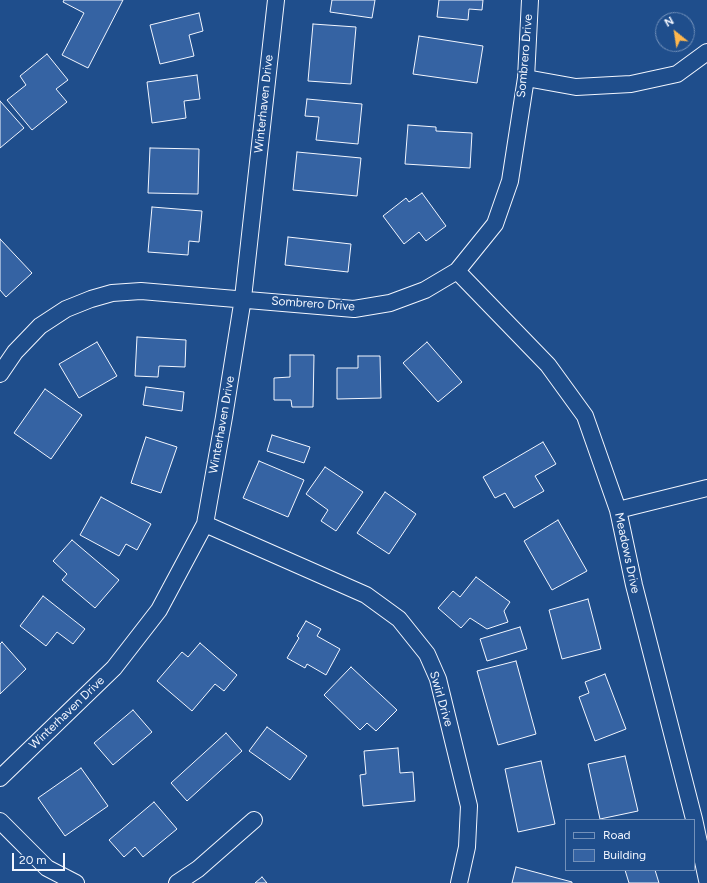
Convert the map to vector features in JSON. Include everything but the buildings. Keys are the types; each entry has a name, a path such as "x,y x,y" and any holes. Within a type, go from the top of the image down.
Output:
{"street":[{"name":"Winterhaven Drive","path":"0,778 114,668 159,610 205,524 224,416 242,298 276,0"},
{"name":"Sombrero Drive","path":"0,374 15,352 40,326 66,309 91,298 112,293 141,291 242,298 354,309 390,302 425,290 457,270 495,224 510,181 526,78 530,0"},
{"path":"526,78 576,87 631,84 677,74 707,52"},
{"name":"Meadows Drive","path":"457,270 548,365 585,416 618,510 634,585 701,818 707,880"},
{"path":"618,510 707,488"},
{"name":"Swirl Drive","path":"205,524 366,595 399,619 427,654 438,680 469,806 467,847 459,883"},
{"path":"177,883 198,869 254,820"},
{"path":"0,821 47,868 76,883"}]}
